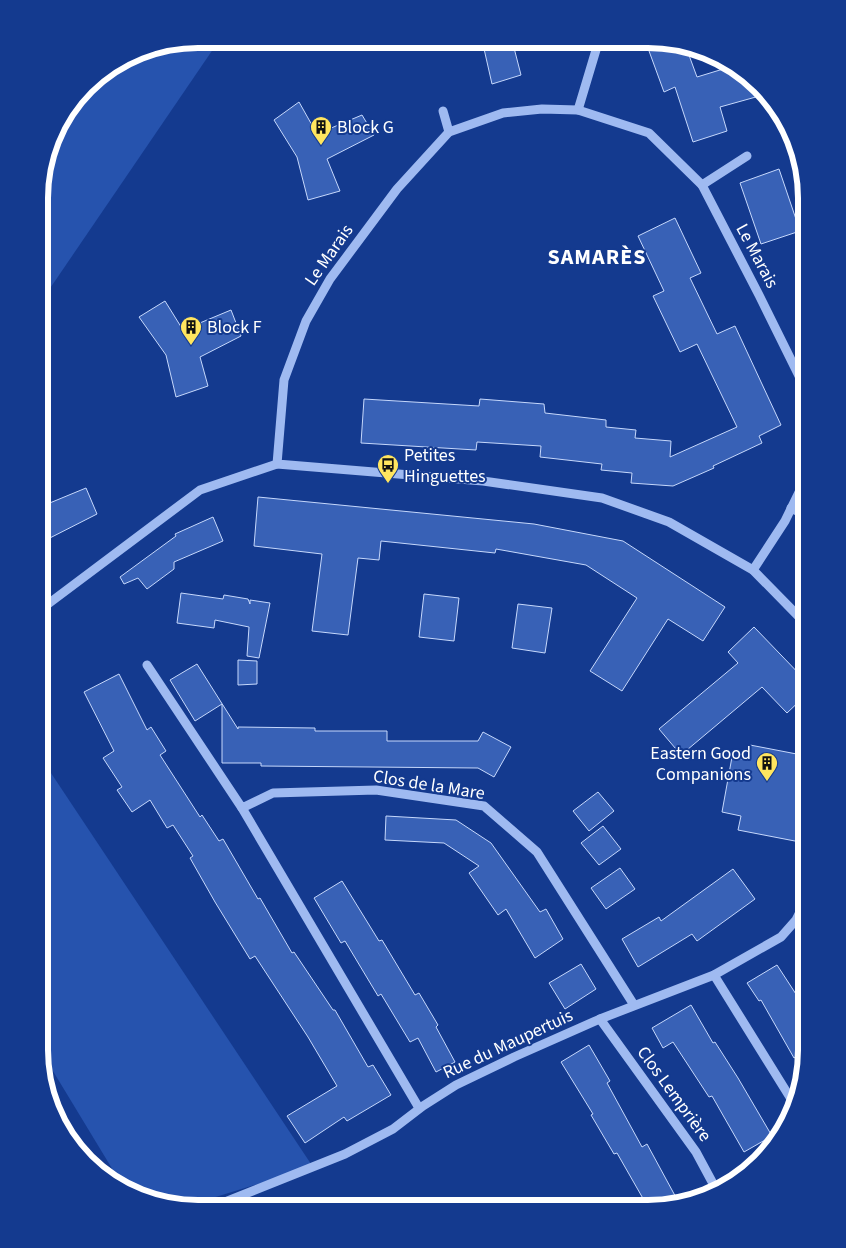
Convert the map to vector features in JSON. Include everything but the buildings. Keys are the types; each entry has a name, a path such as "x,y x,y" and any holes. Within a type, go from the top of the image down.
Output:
{"street":[{"path":"578,110 597,48"},
{"name":"Le Marais","path":"276,464 284,380 306,322 330,279 397,189 449,132 503,113 542,109 578,110 650,133 702,186 798,374"},
{"path":"443,111 449,132"},
{"path":"702,186 748,156"},
{"path":"48,604 200,490 276,464 483,481 602,498 669,522 753,570 798,616"},
{"path":"753,570 785,521 798,494"},
{"path":"791,508 798,512"},
{"path":"147,665 242,808 419,1108"},
{"name":"Clos de la Mare","path":"242,808 273,793 376,790 484,806 537,852 634,1005"},
{"name":"Rue du Maupertuis","path":"230,1200 345,1154 393,1129 419,1108 456,1085 600,1019 714,975 781,937 798,916"},
{"path":"714,975 791,1100"},
{"name":"Clos Lemprière","path":"600,1019 696,1152 714,1185"}],"shaded area":[{"path":"214,48 48,291 49,178 55,149 73,114 99,85 131,63 149,55 178,49"},
{"path":"48,769 313,1167 206,1200 178,1199 159,1195 140,1189 116,1176 48,1063"}],"place":[{"name":"Block G","path":"321,146"},
{"name":"Block F","path":"191,346"},
{"name":"Petites Hinguettes","path":"388,484"},
{"name":"Eastern Good Companions","path":"767,782"}],"district":[{"name":"SAMARÈS","path":"597,257"}]}
